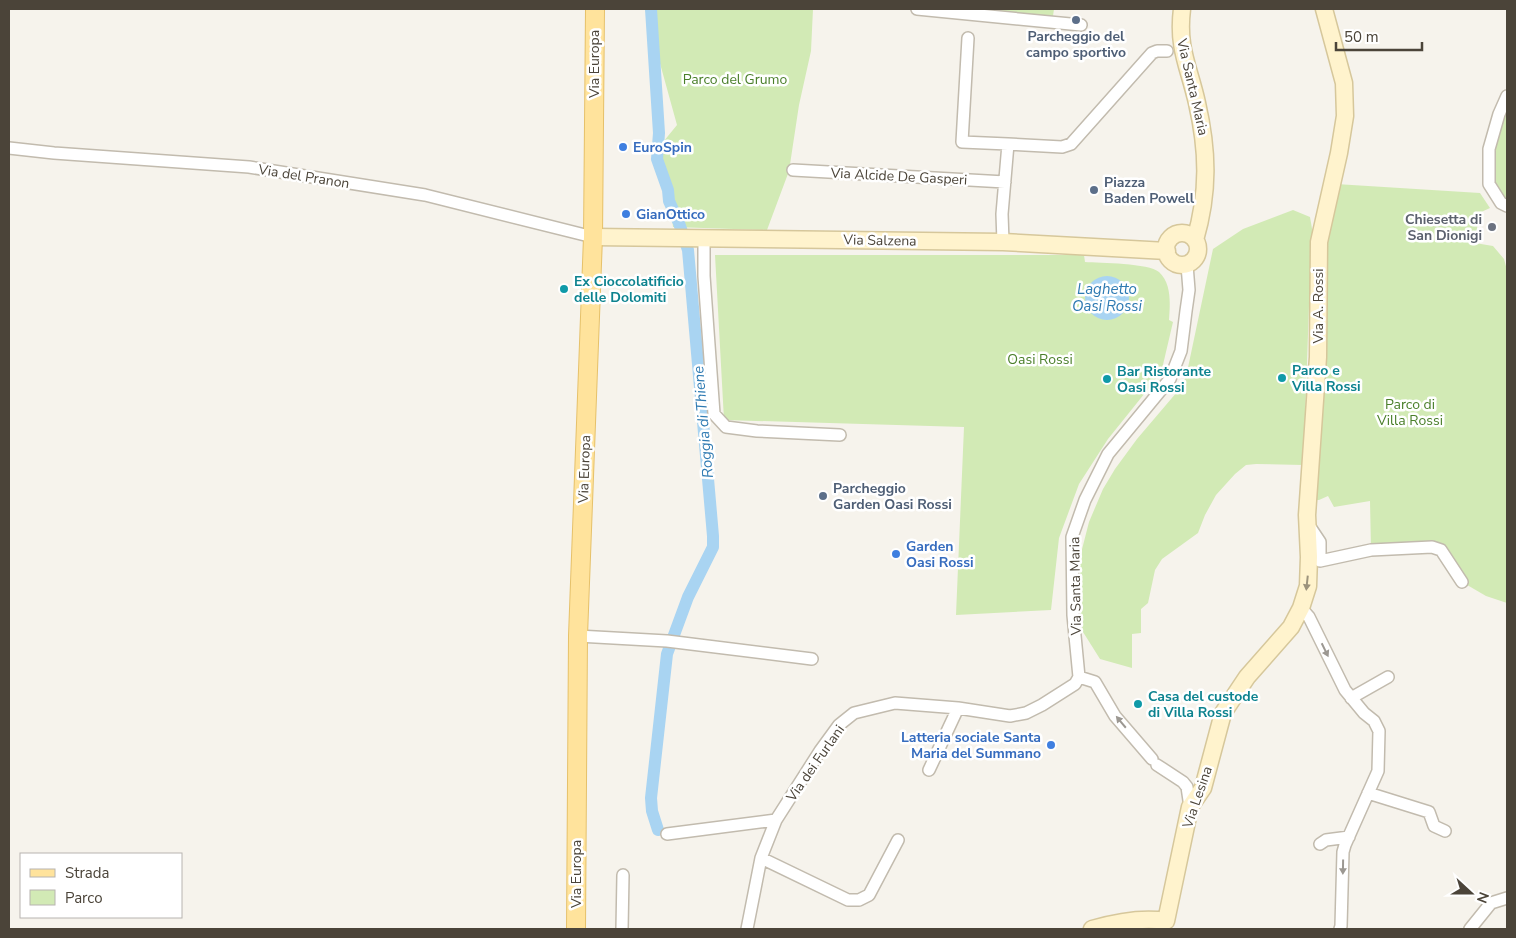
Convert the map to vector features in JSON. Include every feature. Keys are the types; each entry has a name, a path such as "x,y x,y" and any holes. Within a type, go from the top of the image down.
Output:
{"main road":[{"name":"Via Europa","path":"576,929 578,636 593,237 595,9"}],"street":[{"path":"917,9 1081,25"},
{"name":"Via Santa Maria","path":"1182,9 1180,29 1182,52 1197,101 1205,145 1205,196 1195,240"},
{"name":"Via A. Rossi","path":"1301,608 1308,586 1307,522 1318,357 1319,242 1345,116 1344,83 1324,9"},
{"path":"968,38 962,142 1062,147 1071,144 1152,53 1167,51"},
{"path":"1507,96 1498,114 1489,149 1489,184 1501,203 1507,206"},
{"path":"1004,242 1002,214 1008,144"},
{"name":"Via del Pranon","path":"9,148 249,167 425,195 593,237"},
{"name":"Via Alcide De Gasperi","path":"793,170 1005,182"},
{"path":"1178,234 1188,235 1195,240 1198,247 1194,260 1187,265 1174,263 1169,258 1166,250 1169,241 1188,224 1205,196"},
{"name":"Via Salzena","path":"593,237 1004,242 1166,250"},
{"path":"699,238 704,276 714,414 726,427 757,431 840,435"},
{"name":"Via Santa Maria","path":"1079,677 1073,616 1072,537 1085,500 1108,454 1170,379 1180,351 1190,290 1187,265"},
{"path":"1307,522 1320,542 1320,561 1371,550 1432,547 1441,550 1462,582"},
{"path":"1301,608 1309,617 1345,690 1364,713 1374,721 1379,731 1378,771 1343,852 1340,929"},
{"name":"Via Lesina","path":"1166,925 1190,807 1202,788 1223,713 1247,677 1291,627 1301,608"},
{"path":"578,636 673,642 812,659"},
{"path":"1079,677 1095,682 1115,716 1155,762 1183,782 1187,787 1190,807"},
{"name":"Via dei Furlani","path":"747,929 761,858 776,820 839,725 854,713 895,703 958,708 1010,716 1026,713 1075,684 1079,677"},
{"path":"1351,698 1388,677"},
{"path":"929,770 958,708"},
{"path":"1368,793 1429,812 1434,826 1445,831"},
{"path":"667,834 776,820"},
{"path":"1320,844 1326,840 1349,836"},
{"path":"761,858 848,900 858,900 869,895 898,840"},
{"path":"622,929 623,875"},
{"path":"1470,929 1491,903 1507,898"},
{"path":"1092,929 1104,925 1139,920 1166,925"}],"green space":[{"name":"Parco del Grumo","path":"645,9 813,9 811,51 799,105 789,171 767,230 673,227 669,186 659,147 677,125"},
{"path":"972,9 1054,9 1053,16"},
{"path":"1507,98 1507,200 1499,198 1492,180 1491,151"},
{"name":"Parco di Villa Rossi","path":"1336,184 1480,193 1490,208 1479,213 1475,243 1493,246 1504,259 1507,270 1507,603 1486,596 1462,582 1441,550 1371,550 1370,501 1334,507 1328,496 1319,500 1310,500 1319,242"},
{"path":"1293,210 1310,217 1315,246 1309,305 1303,465 1246,465 1235,474 1216,495 1198,533 1162,559 1155,570 1148,603 1141,609 1141,633 1132,634 1132,668 1100,659 1083,632 1080,615 1079,561 1089,522 1103,489 1137,439 1177,392 1186,377 1213,249 1243,229"},
{"name":"Oasi Rossi","path":"715,255 1084,255 1085,262 1135,265 1159,272 1168,288 1170,301 1169,320 1173,322 1162,369 1108,439 1079,484 1059,538 1051,610 956,615 964,427 724,420"}],"water":[{"name":"Laghetto Oasi Rossi","path":"1107,276 1119,280 1125,286 1129,298 1125,310 1119,316 1107,320 1095,316 1089,310 1085,298 1089,286 1095,280"}],"waterway":[{"name":"Roggia di Thiene","path":"651,9 659,133 657,159 668,190 669,201 688,250 713,536 713,547 688,597 667,654 651,798 652,811 658,830"}],"place":[{"name":"Parcheggio del campo sportivo","path":"1076,20"},
{"name":"EuroSpin","path":"623,147"},
{"name":"Piazza Baden Powell","path":"1094,190"},
{"name":"GianOttico","path":"626,214"},
{"name":"Chiesetta di San Dionigi","path":"1492,227"},
{"name":"Ex Cioccolatificio delle Dolomiti","path":"564,289"},
{"name":"Parco e Villa Rossi","path":"1282,378"},
{"name":"Bar Ristorante Oasi Rossi","path":"1107,379"},
{"name":"Parcheggio Garden Oasi Rossi","path":"823,496"},
{"name":"Garden Oasi Rossi","path":"896,554"},
{"name":"Casa del custode di Villa Rossi","path":"1138,704"},
{"name":"Latteria sociale Santa Maria del Summano","path":"1051,745"}]}
